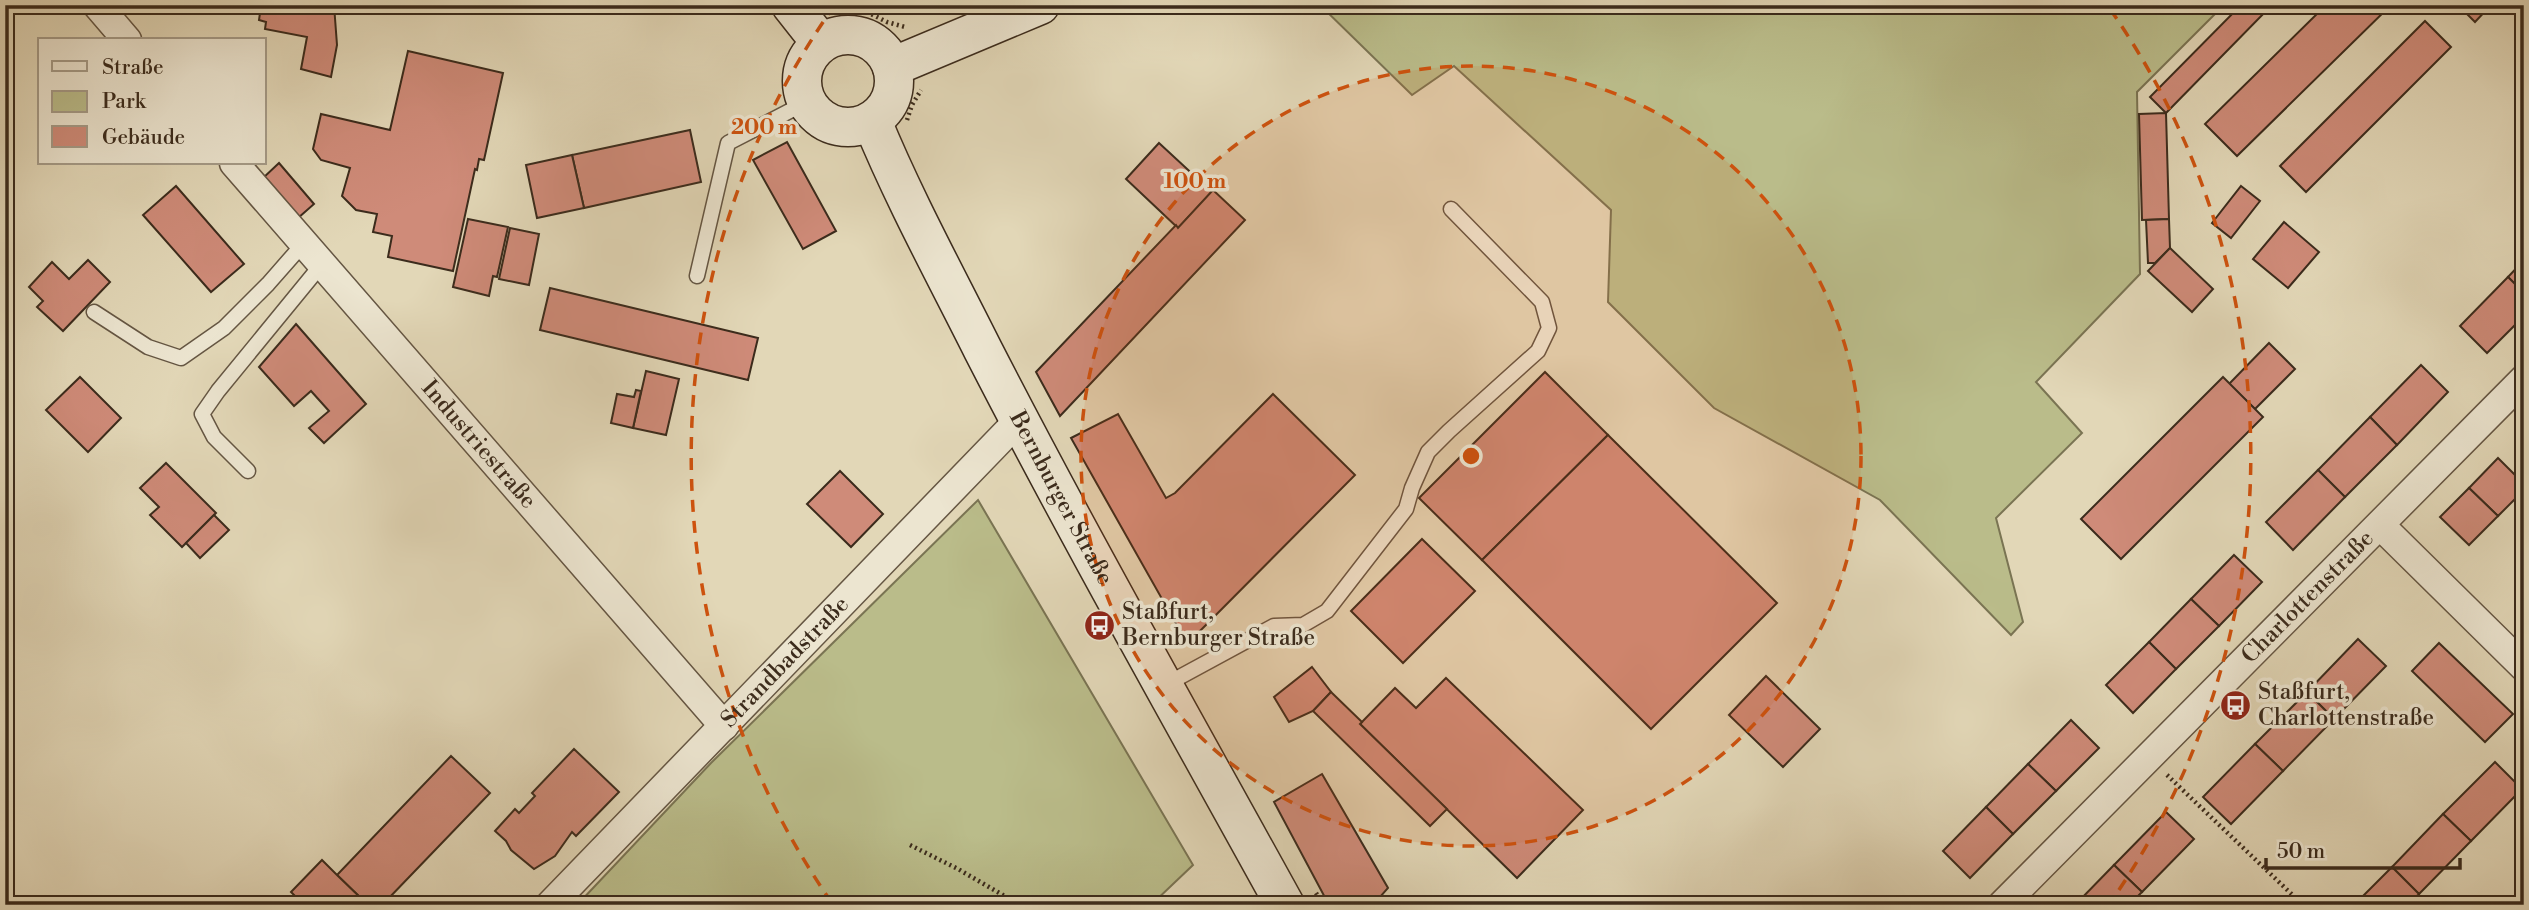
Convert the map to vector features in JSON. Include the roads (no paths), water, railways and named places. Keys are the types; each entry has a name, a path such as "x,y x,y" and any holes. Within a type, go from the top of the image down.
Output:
{"main road":[{"path":"791,5 821,43"},
{"path":"892,67 1040,5"},
{"path":"834,37 863,37 886,54 892,67 894,92 881,113 872,121 843,127 828,123 816,114 807,102 802,77 805,64 821,43 834,37"},
{"name":"Bernburger Straße","path":"872,121 892,171 1019,421 1162,687 1285,905"}],"street":[{"path":"97,5 125,38"},
{"name":"Industriestraße","path":"235,164 724,726"},
{"name":"Charlottenstraße","path":"2002,905 2524,379"},
{"name":"Strandbadstraße","path":"550,905 1019,421"},
{"path":"2380,525 2524,667"}],"lane":[{"path":"697,276 728,143 807,102"},
{"path":"1162,687 1274,626 1303,625 1327,611 1406,509 1428,452 1538,351 1549,328 1542,302 1451,209"},
{"path":"94,312 148,347 181,358 224,328 304,243"},
{"path":"248,471 214,437 202,414 322,264"}],"place":[{"name":"Staßfurt, Bernburger Straße","path":"1099,625"},
{"name":"Staßfurt, Charlottenstraße","path":"2235,705"}]}
